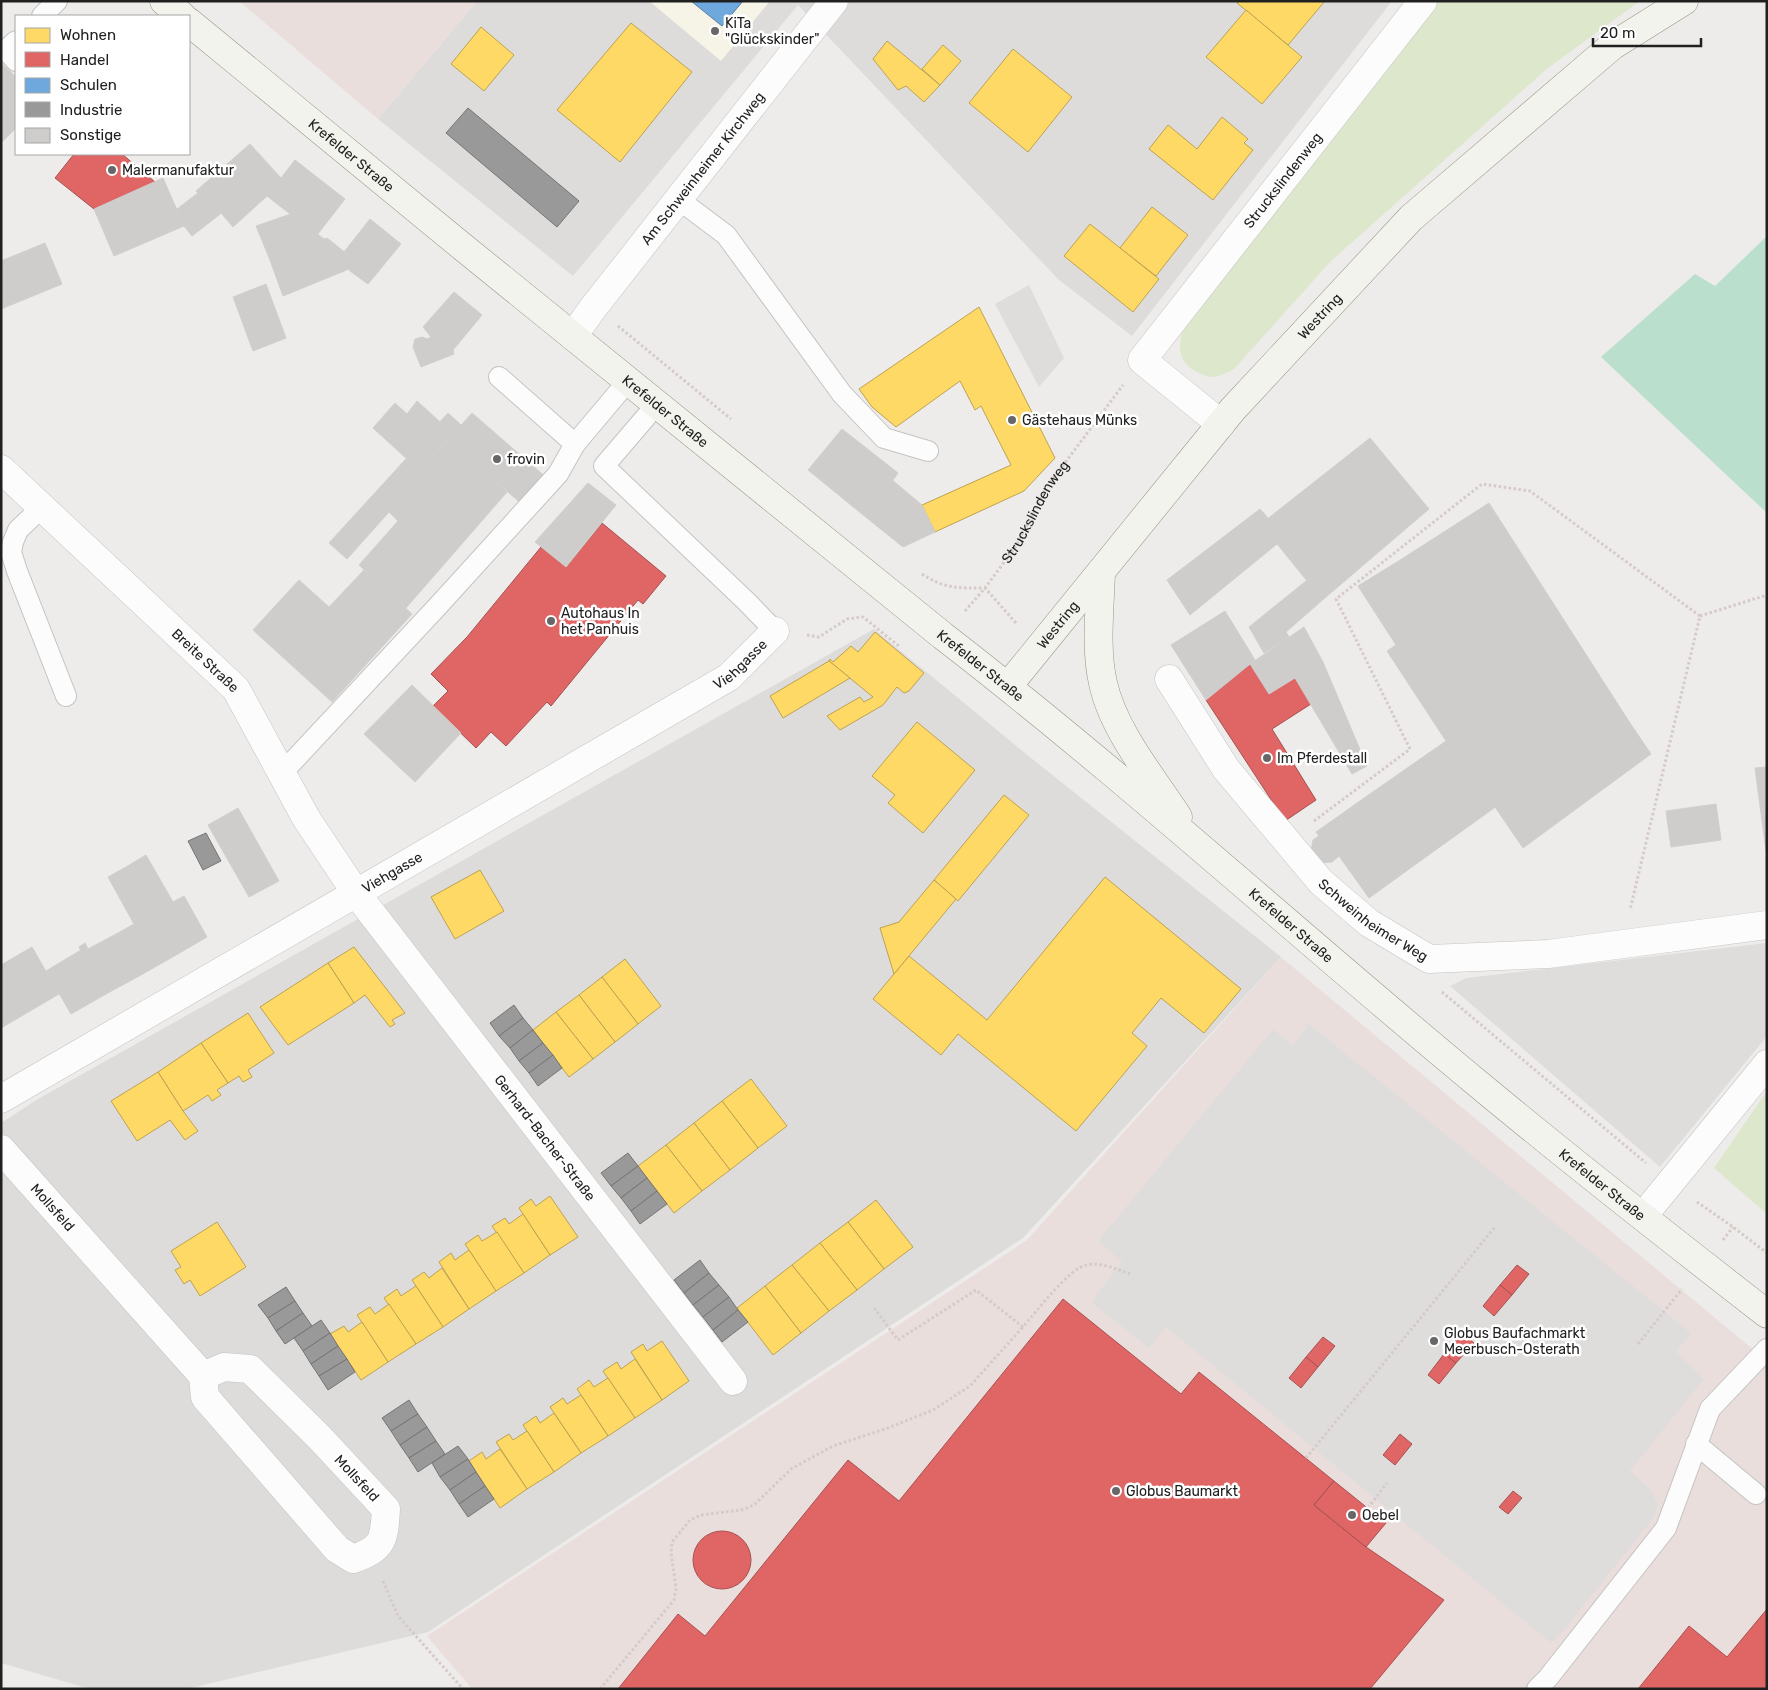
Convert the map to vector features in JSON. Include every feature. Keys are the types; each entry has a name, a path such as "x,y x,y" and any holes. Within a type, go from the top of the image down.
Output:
{"main road":[{"path":"164,1 181,15"},
{"name":"Westring","path":"1008,686 1233,409 1411,218 1612,46 1684,1"},
{"name":"Krefelder Straße","path":"190,23 628,381 943,636 1008,686 1195,842 1478,1084 1767,1314"},
{"path":"1101,572 1099,642 1102,682 1109,706 1118,725 1195,842"}],"street":[{"name":"Am Schweinheimer Kirchweg","path":"573,336 834,1"},
{"name":"Struckslindenweg","path":"1142,360 1423,1"},
{"path":"1142,360 1221,424"},
{"name":"Breite Straße","path":"1,469 236,689 306,818 356,893"},
{"name":"Viehgasse","path":"1,1099 729,677 775,631"},
{"name":"Schweinheimer Weg","path":"1169,679 1226,769 1320,882 1369,923 1429,959 1548,954 1767,925"},
{"name":"Gerhard-Bacher-Straße","path":"356,893 733,1381"},
{"path":"1643,1216 1767,1064"},
{"name":"Mollsfeld","path":"1,1150 203,1376 224,1367 250,1369 320,1438 386,1509 384,1535 371,1552"},
{"path":"203,1376 205,1397 337,1549 353,1559 371,1552"}],"lane":[{"path":"43,15 57,1"},
{"path":"15,41 6,50 15,60"},
{"path":"678,199 726,235 842,394 884,438 928,451"},
{"path":"499,377 575,444"},
{"path":"282,773 558,474 575,444 628,381"},
{"path":"657,404 604,466 775,631"},
{"path":"42,507 18,530 11,552 17,572 66,696"},
{"path":"1536,1689 1553,1671 1666,1528 1710,1409 1767,1349"},
{"path":"1696,1444 1756,1494"}],"path":[{"name":"Struckslindenweg","path":"943,636 985,588 1016,546 1047,488 1142,360"},
{"path":"1286,842 1410,749 1336,599 1482,484 1530,490 1700,616"},
{"path":"1700,616 1767,595"},
{"path":"1622,944 1700,616"},
{"path":"775,631 819,637 847,619 863,617 906,651"},
{"path":"1306,1458 1495,1227"},
{"path":"600,1689 674,1600 676,1588 670,1553 672,1542 690,1520 701,1515 741,1510 754,1505 791,1469 833,1446 888,1428 933,1410 970,1386 1071,1273 1086,1265 1102,1265 1130,1274"},
{"path":"874,1308 898,1340 976,1290 1023,1327"},
{"path":"1368,1508 1388,1483"},
{"path":"371,1552 398,1616 463,1689"}],"shaded area":[{"path":"239,1 477,1 378,119"},
{"path":"477,1 1392,1 1132,336 1059,280 798,5 573,276 378,119"},
{"name":"KiTa \"Glückskinder\"","path":"649,1 770,1 721,61"},
{"path":"1029,285 1064,358 1039,387 995,304"},
{"path":"874,629 1031,758 1281,957 1023,1238 428,1632 186,1689 90,1689 1,1663 1,1123 38,1099"},
{"path":"1767,943 1767,1036 1660,1167 1450,986 1466,978"},
{"path":"1281,957 1767,1361 1767,1689 472,1689 427,1636 1027,1240"},
{"name":"Globus Baufachmarkt Meerbusch-Osterath","path":"1309,1024 1691,1333 1676,1352 1704,1379 1630,1471 1651,1490 1658,1504 1653,1519 1563,1631 1551,1643 1166,1327 1149,1348 1091,1302 1122,1262 1098,1241 1273,1029 1293,1045"}],"green space":[{"path":"1436,1 1640,1 1548,68 1330,262 1234,369 1212,377 1194,371 1182,358 1180,346 1182,332 1309,164"},
{"path":"1767,236 1767,513 1601,357 1695,274 1715,286"},
{"path":"1767,1091 1767,1214 1714,1168"}],"building: Wohnen":[{"path":"1238,1 1325,1 1288,45 1237,3"},
{"path":"1246,10 1302,57 1262,104 1206,57"},
{"path":"631,23 692,72 620,162 557,110"},
{"path":"481,27 514,55 484,91 451,64"},
{"path":"887,41 940,85 924,102 906,86 898,90 873,59"},
{"path":"943,45 961,61 940,85 922,69"},
{"path":"1013,49 1072,97 1028,152 969,103"},
{"path":"1222,117 1248,139 1244,143 1253,150 1213,200 1149,149 1168,125 1197,149"},
{"path":"1152,207 1188,235 1156,276 1120,248"},
{"path":"1090,224 1159,279 1133,312 1064,256"},
{"name":"Gästehaus Münks","path":"979,307 1055,458 1024,491 935,532 922,505 1011,465 981,406 975,410 960,381 896,427 872,407 859,389"},
{"path":"875,632 924,673 909,691 904,693 897,687 883,705 840,730 827,716 860,697 864,702 873,697 829,661 830,659 833,662 851,646 858,652"},
{"path":"829,661 850,678 783,718 770,696"},
{"path":"917,722 975,770 923,833 888,803 895,795 872,776"},
{"path":"1004,795 1029,815 958,901 934,880"},
{"path":"480,870 504,911 455,939 431,897"},
{"path":"1105,877 1241,989 1204,1033 1161,998 1132,1033 1147,1046 1076,1131 958,1034 941,1055 873,999 909,956 987,1020"},
{"path":"934,880 956,899 894,974 880,928 899,922"},
{"path":"354,947 405,1013 392,1020 395,1024 390,1027 365,995 354,1003 328,963"},
{"path":"625,959 661,1006 638,1024 602,977"},
{"path":"328,963 354,1003 288,1045 260,1007"},
{"path":"602,977 638,1024 615,1042 579,995"},
{"path":"579,995 615,1042 593,1059 556,1012"},
{"path":"556,1012 593,1059 569,1077 533,1030"},
{"path":"248,1013 274,1053 248,1070 252,1077 243,1082 239,1076 228,1083 201,1043"},
{"path":"201,1043 228,1083 217,1090 221,1095 212,1101 208,1095 183,1111 158,1072"},
{"path":"158,1072 198,1131 185,1140 170,1120 137,1141 111,1101"},
{"path":"751,1079 787,1126 758,1148 722,1101"},
{"path":"722,1101 758,1148 730,1170 694,1123"},
{"path":"694,1123 730,1170 702,1191 666,1145"},
{"path":"666,1145 702,1191 674,1213 638,1166"},
{"path":"550,1196 578,1237 550,1255 519,1208 531,1199 536,1206"},
{"path":"876,1200 913,1247 884,1269 848,1222"},
{"path":"523,1214 550,1255 524,1273 492,1226 505,1218 509,1224"},
{"path":"217,1222 246,1267 200,1296 190,1280 184,1284 175,1270 181,1267 171,1251"},
{"path":"848,1222 884,1269 857,1290 820,1243"},
{"path":"497,1232 524,1273 496,1291 465,1244 478,1235 482,1241"},
{"path":"820,1243 857,1290 829,1311 792,1265"},
{"path":"469,1250 496,1291 469,1309 439,1262 451,1253 455,1260"},
{"path":"792,1265 829,1311 801,1333 765,1286"},
{"path":"442,1268 469,1309 443,1327 412,1280 424,1272 429,1278"},
{"path":"416,1286 443,1327 416,1344 384,1298 397,1289 401,1296"},
{"path":"765,1286 801,1333 773,1355 737,1308"},
{"path":"389,1304 416,1344 388,1362 357,1315 370,1307 375,1314"},
{"path":"362,1322 388,1362 361,1380 330,1334 344,1326 348,1332"},
{"path":"662,1341 689,1381 662,1400 631,1352 643,1344 647,1351"},
{"path":"635,1359 662,1400 635,1418 603,1371 617,1362 621,1369"},
{"path":"608,1378 635,1418 608,1436 577,1389 589,1380 594,1387"},
{"path":"581,1395 608,1436 581,1453 550,1407 563,1398 567,1404"},
{"path":"554,1413 581,1453 554,1472 523,1425 536,1416 540,1423"},
{"path":"527,1431 554,1472 527,1489 496,1442 509,1434 513,1440"},
{"path":"500,1449 527,1489 500,1508 469,1461 482,1452 486,1459"}],"building: Handel":[{"path":"73,155 123,155 155,182 94,209 55,178"},
{"name":"Autohaus In het Panhuis","path":"602,523 666,576 643,604 638,600 551,706 547,702 506,746 491,732 476,748 433,706 448,691 431,674 467,637 541,547 566,567"},
{"name":"Im Pferdestall","path":"1250,664 1269,694 1295,678 1311,704 1272,729 1316,800 1285,821 1206,700"},
{"path":"1517,1265 1529,1274 1512,1295 1500,1285"},
{"path":"1500,1285 1512,1295 1494,1316 1483,1306"},
{"name":"Globus Baumarkt","path":"1063,1299 1181,1394 1199,1372 1334,1481 1314,1505 1366,1547 1444,1600 1370,1689 618,1689 678,1614 705,1636 848,1460 899,1501"},
{"path":"1462,1333 1474,1343 1456,1363 1444,1354"},
{"path":"1323,1337 1335,1346 1318,1367 1306,1357"},
{"path":"1444,1354 1456,1363 1439,1384 1428,1375"},
{"path":"1306,1357 1318,1367 1301,1388 1289,1378"},
{"path":"1400,1434 1412,1444 1395,1465 1383,1455"},
{"name":"Oebel","path":"1334,1481 1386,1523 1366,1547 1314,1505"},
{"path":"1513,1491 1522,1498 1508,1514 1499,1507"},
{"path":"722,1531 733,1533 746,1544 751,1560 749,1571 738,1584 722,1589 711,1587 698,1576 693,1560 695,1549 706,1536"},
{"path":"1767,1609 1767,1689 1638,1689 1689,1626 1727,1657"}],"building: Schulen":[{"path":"691,1 743,1 722,26"}],"building: Industrie":[{"path":"468,108 579,201 557,227 446,133"},
{"path":"206,833 221,861 203,870 188,841"},
{"path":"514,1005 523,1018 499,1036 490,1023"},
{"path":"523,1018 533,1030 510,1048 499,1036"},
{"path":"533,1030 543,1043 519,1061 510,1048"},
{"path":"543,1043 553,1055 529,1073 519,1061"},
{"path":"553,1055 562,1068 538,1086 529,1073"},
{"path":"628,1153 638,1166 611,1186 601,1173"},
{"path":"638,1166 647,1178 621,1198 611,1186"},
{"path":"647,1178 657,1191 631,1211 621,1198"},
{"path":"657,1191 667,1204 640,1224 631,1211"},
{"path":"700,1260 709,1273 684,1293 674,1280"},
{"path":"709,1273 719,1285 693,1305 684,1293"},
{"path":"719,1285 729,1297 703,1317 693,1305"},
{"path":"286,1287 295,1301 268,1318 258,1305"},
{"path":"729,1297 738,1310 713,1330 703,1317"},
{"path":"295,1301 303,1313 276,1331 268,1318"},
{"path":"738,1310 748,1322 722,1342 713,1330"},
{"path":"303,1313 312,1326 285,1344 276,1331"},
{"path":"321,1320 330,1333 303,1351 294,1338"},
{"path":"330,1333 338,1346 311,1364 303,1351"},
{"path":"338,1346 347,1359 319,1376 311,1364"},
{"path":"347,1359 355,1372 328,1390 319,1376"},
{"path":"409,1400 418,1414 391,1431 382,1418"},
{"path":"418,1414 427,1427 400,1445 391,1431"},
{"path":"427,1427 436,1441 409,1458 400,1445"},
{"path":"436,1441 445,1454 418,1472 409,1458"},
{"path":"458,1446 468,1459 440,1477 432,1463"},
{"path":"468,1459 476,1472 450,1490 440,1477"},
{"path":"476,1472 485,1486 459,1504 450,1490"},
{"path":"485,1486 494,1499 468,1517 459,1504"}],"building: Sonstige":[{"path":"1,63 15,76 15,129 1,143"},
{"path":"250,144 281,178 267,196 233,227 221,213 219,215 196,191"},
{"path":"295,160 345,199 317,235 267,196"},
{"path":"163,178 184,226 114,256 94,209"},
{"path":"198,193 219,215 192,236 184,226 177,209"},
{"path":"291,214 324,239 270,260 256,226"},
{"path":"370,219 401,244 368,284 350,271 357,262 344,252"},
{"path":"327,238 357,262 350,271 349,269 283,296 270,260"},
{"path":"45,243 62,284 1,309 1,261"},
{"path":"266,284 286,338 253,351 233,297"},
{"path":"454,292 482,315 453,350 454,354 421,367 413,347 415,339 431,337 423,327"},
{"path":"417,401 440,422 407,459 373,428 395,403 407,414"},
{"path":"448,413 461,425 385,508 389,512 347,559 329,543"},
{"name":"frovin","path":"472,413 548,479 524,506 448,440"},
{"path":"842,429 898,473 893,480 885,474 857,510 808,470"},
{"path":"1370,438 1429,509 1326,597 1311,577 1307,581 1261,524"},
{"path":"448,440 507,492 406,608 359,565 398,521 385,508"},
{"path":"885,474 922,505 935,532 903,547 857,510"},
{"path":"588,483 616,505 566,567 535,542"},
{"path":"1489,503 1628,720 1536,778 1397,562"},
{"path":"1260,509 1269,519 1261,524 1277,544 1190,615 1167,580"},
{"path":"1397,562 1536,778 1416,864 1367,796 1446,741 1387,651 1396,645 1358,586"},
{"path":"364,570 412,614 332,702 253,630 299,580 329,607"},
{"path":"1311,577 1326,597 1286,632 1289,637 1264,653 1249,627"},
{"path":"1225,611 1255,660 1206,700 1171,645"},
{"path":"1304,627 1323,662 1367,766 1352,774 1295,678 1269,694 1250,664"},
{"path":"412,685 461,733 415,782 364,734"},
{"path":"1628,720 1651,754 1523,848 1495,807 1536,778"},
{"path":"1767,767 1767,851 1766,851 1755,768"},
{"path":"1367,796 1416,864 1369,898 1339,856 1332,862 1319,863 1311,851 1313,840 1319,836 1316,832"},
{"path":"1716,804 1721,840 1671,847 1666,811"},
{"path":"238,808 279,881 249,897 208,825"},
{"path":"146,855 173,902 184,896 207,937 176,955 126,867"},
{"path":"126,867 176,955 141,975 118,933 134,924 108,877"},
{"path":"118,933 141,975 106,994 79,947 85,943 88,949"},
{"path":"32,947 59,994 1,1028 1,965"},
{"path":"81,950 106,994 71,1014 46,971"}],"place":[{"name":"KiTa \"Glückskinder\"","path":"715,31"},
{"name":"Malermanufaktur","path":"112,170"},
{"name":"Gästehaus Münks","path":"1012,420"},
{"name":"frovin","path":"497,459"},
{"name":"Autohaus In het Panhuis","path":"551,621"},
{"name":"Im Pferdestall","path":"1267,758"},
{"name":"Globus Baufachmarkt Meerbusch-Osterath","path":"1434,1341"},
{"name":"Globus Baumarkt","path":"1116,1491"},
{"name":"Oebel","path":"1352,1515"}]}
